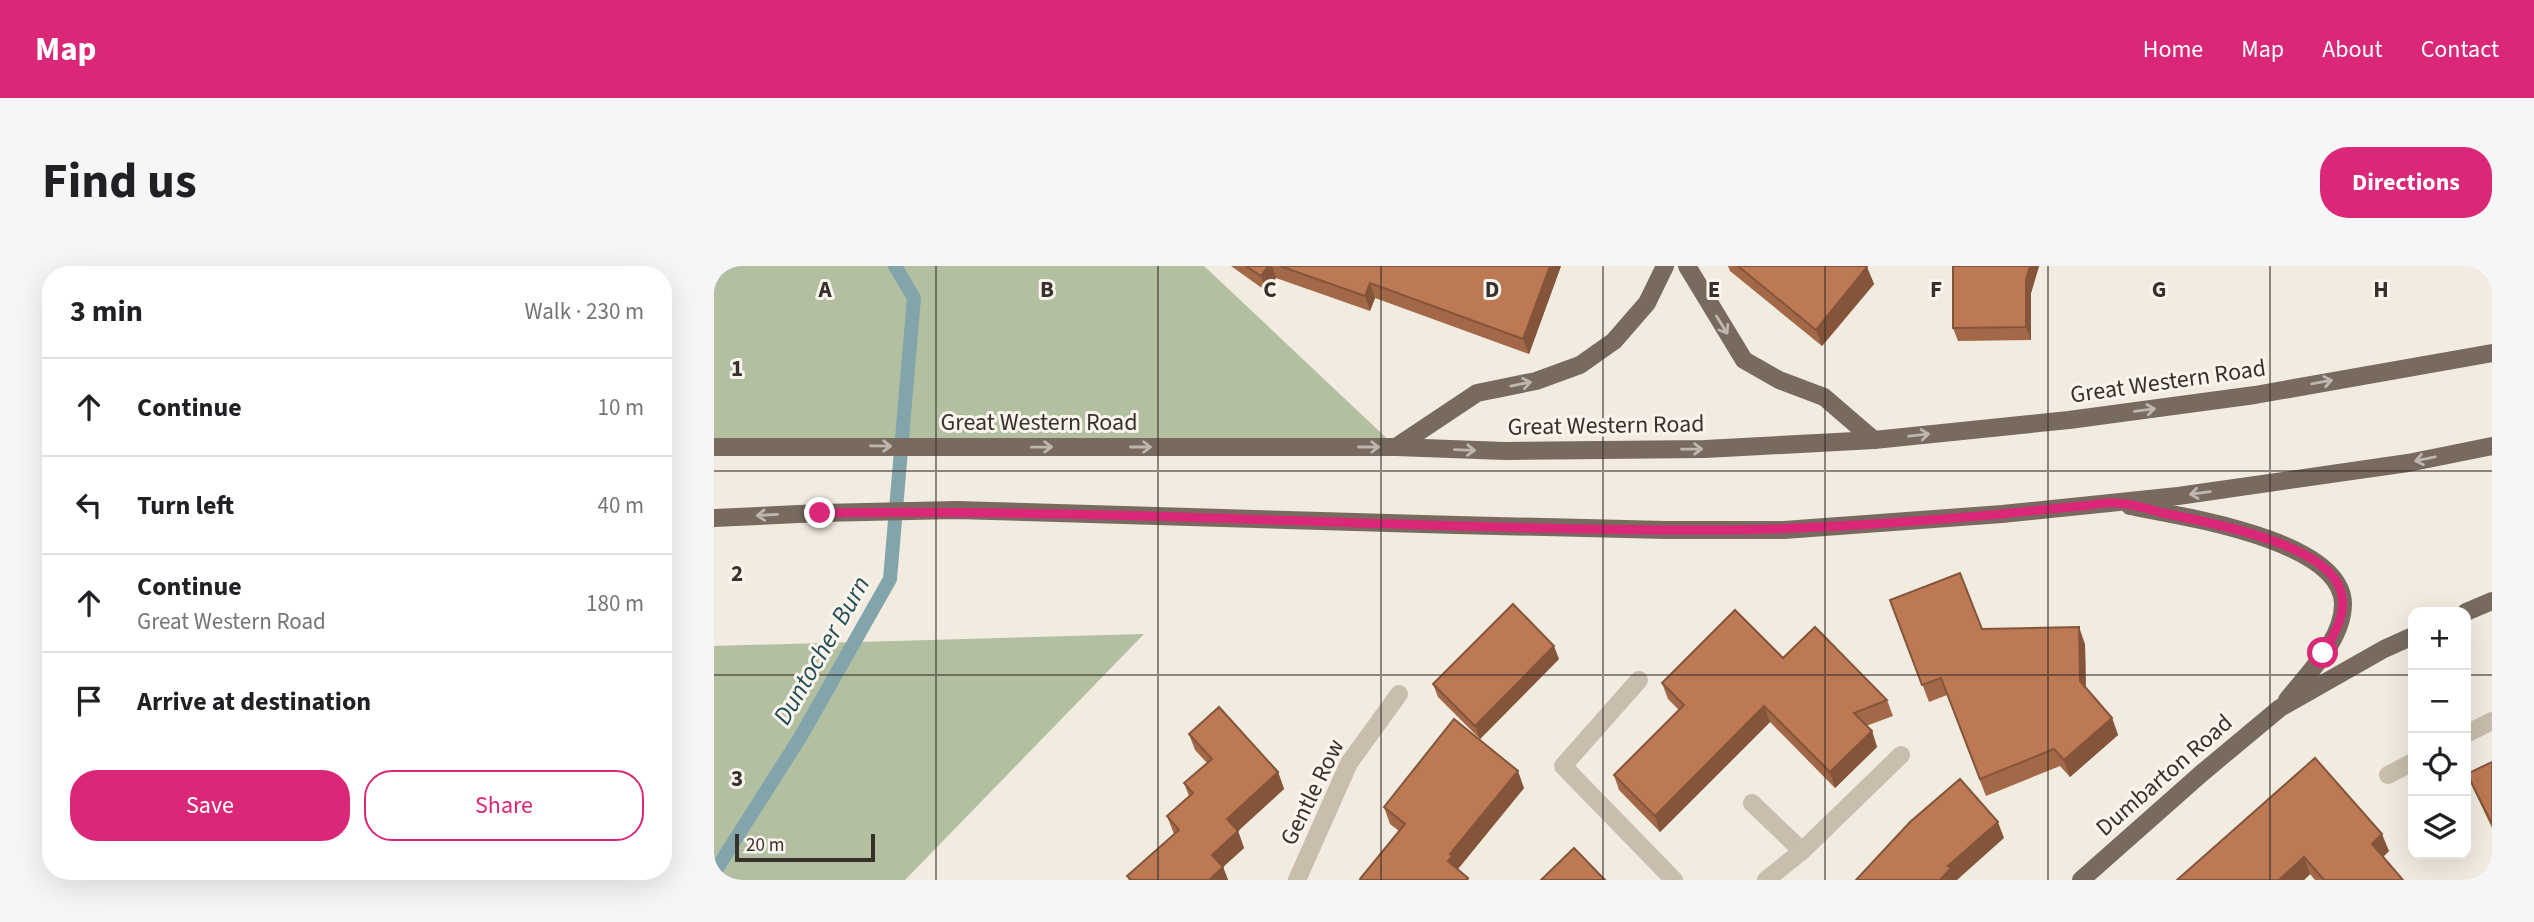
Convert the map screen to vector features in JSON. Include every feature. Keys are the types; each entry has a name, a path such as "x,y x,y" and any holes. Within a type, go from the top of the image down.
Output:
{"main road":[{"path":"1396,447 1477,393 1536,381 1580,365 1614,341 1647,303 1665,266"},
{"path":"1687,266 1744,360 1779,380 1824,397 1874,440"},
{"name":"Great Western Road","path":"714,447 1396,447 1505,451 1705,449 1874,440 2069,420 2255,395 2492,353"},
{"path":"714,518 956,510 1666,530 1784,530 2002,514 2178,496 2407,463 2492,446"},
{"path":"2115,503 2274,540 2312,558 2330,573 2341,589 2343,606 2337,628 2323,653 2280,708"},
{"path":"2471,610 2492,601"},
{"path":"2280,708 2408,638"},
{"name":"Dumbarton Road","path":"2081,880 2280,708"}],"street":[{"path":"1639,680 1563,766 1674,880"},
{"name":"Gentle Row","path":"1297,880 1349,763 1399,694"},
{"path":"2468,733 2492,721"},
{"path":"1766,880 1802,851 1902,755"},
{"path":"2388,775 2408,765"},
{"path":"1752,803 1802,851"}],"green space":[{"path":"714,266 1204,266 1396,447 714,447"},
{"path":"1144,634 905,880 714,880 714,646"}],"building":[{"path":"1246,266 1268,266 1261,276"},
{"path":"1280,266 1550,266 1523,339 1370,283 1365,296"},
{"path":"1738,266 1866,266 1867,267 1816,330"},
{"path":"1953,266 2030,266 2026,280 2026,327 1953,328"},
{"path":"1960,573 1982,629 2079,627 2080,681 2112,718 2064,760 2054,749 1980,779 1941,678 1922,685 1890,600"},
{"path":"1513,604 1554,646 1475,726 1433,684"},
{"path":"1735,610 1783,658 1815,627 1887,700 1854,713 1872,731 1830,772 1764,706 1655,816 1614,775 1684,705 1662,683"},
{"path":"1219,707 1278,772 1227,819 1238,831 1212,855 1223,867 1209,880 1131,880 1127,876 1179,830 1167,816 1193,793 1184,783 1212,759 1189,734"},
{"path":"1454,719 1518,771 1450,854 1452,856 1448,861 1468,878 1361,880 1405,824 1384,807"},
{"path":"2315,758 2382,834 2372,844 2403,880 2324,880 2304,857 2279,880 2177,880"},
{"path":"2492,762 2492,824 2471,782 2471,772"},
{"path":"1960,779 1998,822 1948,866 1951,868 1940,880 1856,880 1910,822"},
{"path":"1574,848 1605,880 1541,880"}],"waterway":[{"name":"Duntocher Burn","path":"714,873 801,736 890,579 914,298 895,266"}],"route":[{"path":"820,513 956,510 1457,525 1784,530 2115,503 2274,540 2312,558 2330,573 2341,589 2343,606 2337,628 2323,653"}]}
